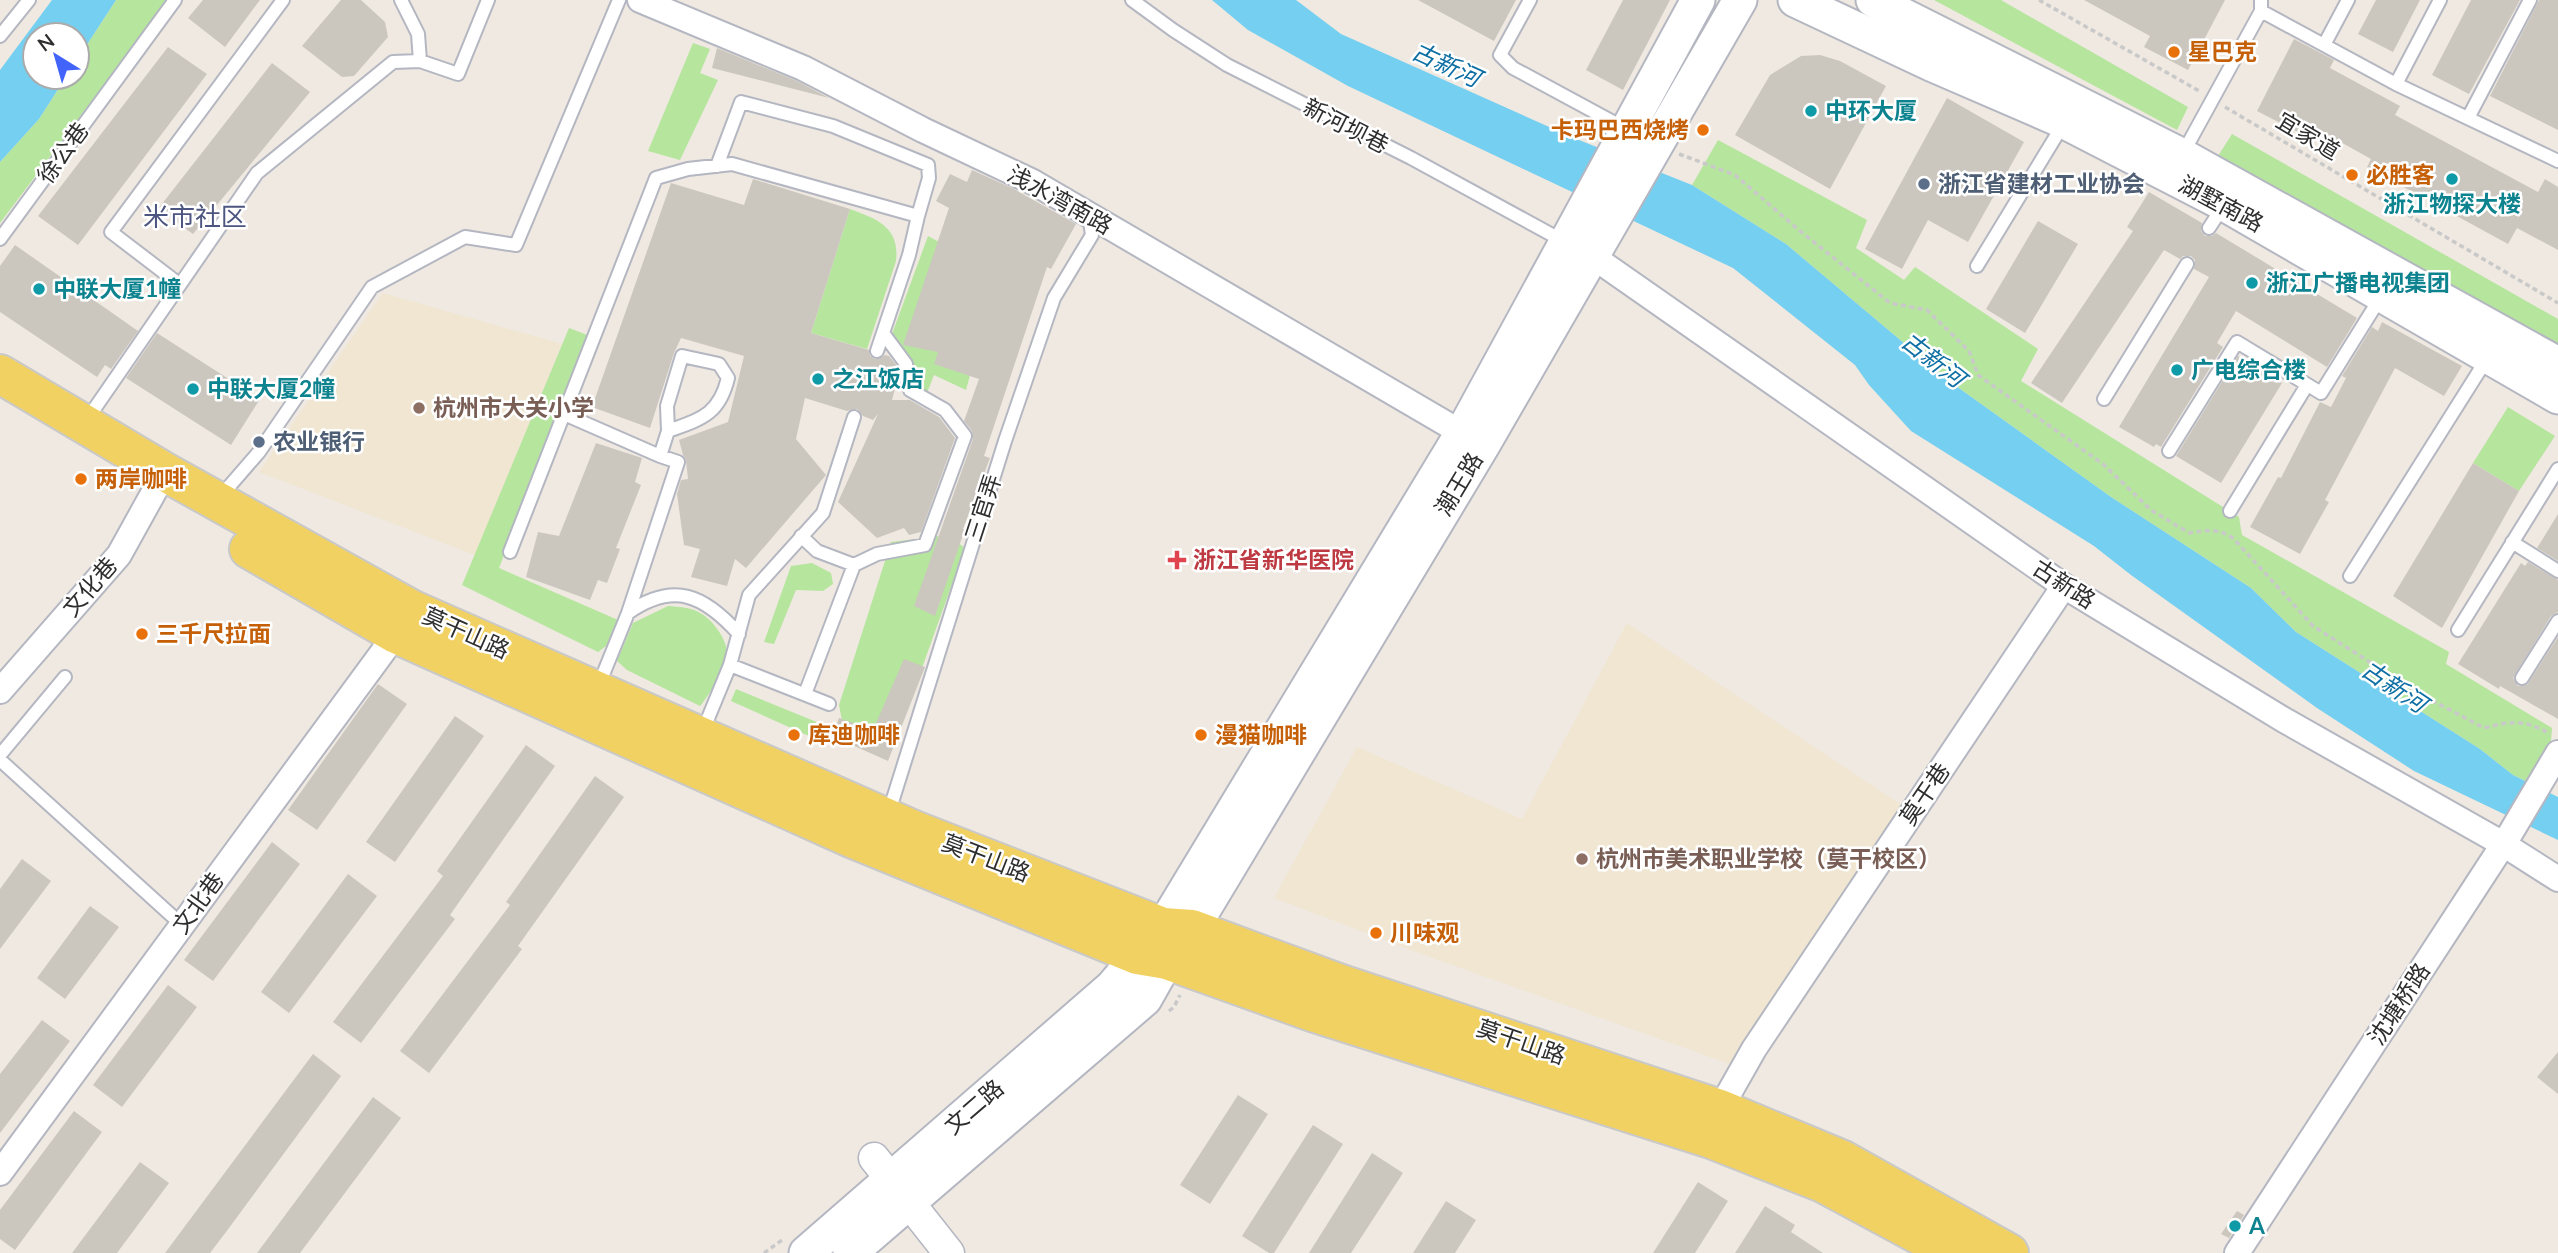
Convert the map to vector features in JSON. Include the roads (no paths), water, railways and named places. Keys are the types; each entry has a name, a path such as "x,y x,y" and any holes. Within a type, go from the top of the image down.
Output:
{"main road":[{"name":"潮王路","path":"1638,146 1698,0"},
{"name":"潮王路","path":"1165,943 1483,445 1597,216 1638,146 1740,0"},
{"name":"湖墅南路","path":"1795,0 1931,64 2065,122 2217,216 2382,295 2558,397"},
{"name":"湖墅南路","path":"1873,0 2181,155 2558,364"},
{"name":"潮王路","path":"1165,943 1462,433 1579,249"},
{"name":"莫干山路","path":"0,374 83,424 159,483 396,634 851,838 1165,943 1341,984 1720,1109 1843,1160 2009,1253"},
{"name":"莫干山路","path":"0,405 159,483 216,501 413,610 887,818 1315,1013 1711,1139 1823,1184 1953,1253"},
{"name":"文二路","path":"797,1244 892,1180 1145,999 1165,943"},
{"name":"文二路","path":"850,1253 892,1180"}],"street":[{"name":"浅水湾南路","path":"640,0 803,68 1032,182 1462,433"},
{"name":"古新路","path":"1579,249 2064,586 2284,720 2507,839 2558,879"},
{"name":"文化巷","path":"0,691 119,555 159,483"},
{"name":"莫干巷","path":"1720,1109 1754,1049 2064,586"},
{"name":"文北巷","path":"0,1173 396,634"},
{"name":"沈塘桥路","path":"2238,1253 2507,839 2558,753"},
{"path":"892,1180 948,1253"}],"lane":[{"path":"0,36 29,0"},
{"name":"徐公巷","path":"0,239 175,0"},
{"path":"179,284 110,232 283,0"},
{"path":"401,0 418,34 420,61"},
{"path":"83,424 257,173 393,62 420,61 458,74 488,0"},
{"path":"216,501 259,452 372,287 465,237 516,245 619,0"},
{"name":"新河坝巷","path":"1132,0 1227,65 1410,158 1579,249"},
{"path":"1530,0 1500,55 1513,68 1638,146"},
{"path":"2325,45 2348,0"},
{"path":"2396,84 2440,0"},
{"path":"2468,118 2530,0"},
{"path":"2181,155 2261,6 2396,84 2558,161"},
{"path":"717,166 741,102 833,126 928,165 929,178 909,255 877,351"},
{"path":"1977,266 2065,122"},
{"path":"510,552 656,178 688,169 732,164 918,216"},
{"name":"三官弄","path":"887,818 1005,441 1054,298 1092,235 1090,221 1079,210"},
{"path":"2104,399 2187,264"},
{"path":"2169,451 2237,342 2321,393 2382,295"},
{"path":"805,695 854,565 877,554 926,545 965,436 945,410 911,390 906,364 883,333"},
{"path":"660,456 668,431 667,406 682,356 719,364 728,377 724,394 713,411 694,422 668,431"},
{"path":"2350,576 2488,357"},
{"path":"2230,511 2307,385"},
{"path":"564,414 660,456 678,461 628,613 596,690"},
{"path":"701,736 730,665 750,595 823,513 855,417"},
{"path":"2458,630 2558,469"},
{"path":"801,536 817,551 854,565"},
{"path":"2512,542 2558,572"},
{"path":"628,613 662,595 684,596 704,604 723,617 739,634"},
{"path":"2522,678 2558,621"},
{"path":"730,665 829,704"},
{"path":"65,677 0,758 182,925"}],"water":[{"path":"52,0 116,0 91,38 91,21 36,21"},
{"path":"1212,0 1296,0 1341,34 1574,138 1692,185 1786,244 1949,381 2111,497 2251,588 2296,632 2480,749 2513,775 2558,797 2558,840 2414,771 2317,708 2094,546 1911,431 1869,385 1855,365 1733,268 1348,86 1248,30"},
{"path":"21,42 21,91 57,91 39,119 0,162 0,70"}],"place":[{"name":"星巴克","path":"2174,52"},
{"name":"中环大厦","path":"1811,111"},
{"name":"卡玛巴西烧烤","path":"1703,130"},
{"name":"必胜客","path":"2352,175"},
{"name":"浙江物探大楼","path":"2452,179"},
{"name":"浙江省建材工业协会","path":"1924,184"},
{"name":"浙江广播电视集团","path":"2252,283"},
{"name":"中联大厦1幢","path":"39,289"},
{"name":"广电综合楼","path":"2177,370"},
{"name":"之江饭店","path":"818,379"},
{"name":"中联大厦2幢","path":"193,389"},
{"name":"杭州市大关小学","path":"419,408"},
{"name":"农业银行","path":"259,442"},
{"name":"两岸咖啡","path":"81,479"},
{"name":"浙江省新华医院","path":"1177,560"},
{"name":"三千尺拉面","path":"142,634"},
{"name":"库迪咖啡","path":"794,735"},
{"name":"漫猫咖啡","path":"1201,735"},
{"name":"杭州市美术职业学校（莫干校区）","path":"1582,859"},
{"name":"川味观","path":"1376,933"},
{"name":"A","path":"2235,1226"}],"district":[{"name":"米市社区","path":"195,217"}],"water label":[{"name":"古新河","path":"1446,65"},
{"name":"古新河","path":"1933,360"},
{"name":"古新河","path":"2394,687"}]}
